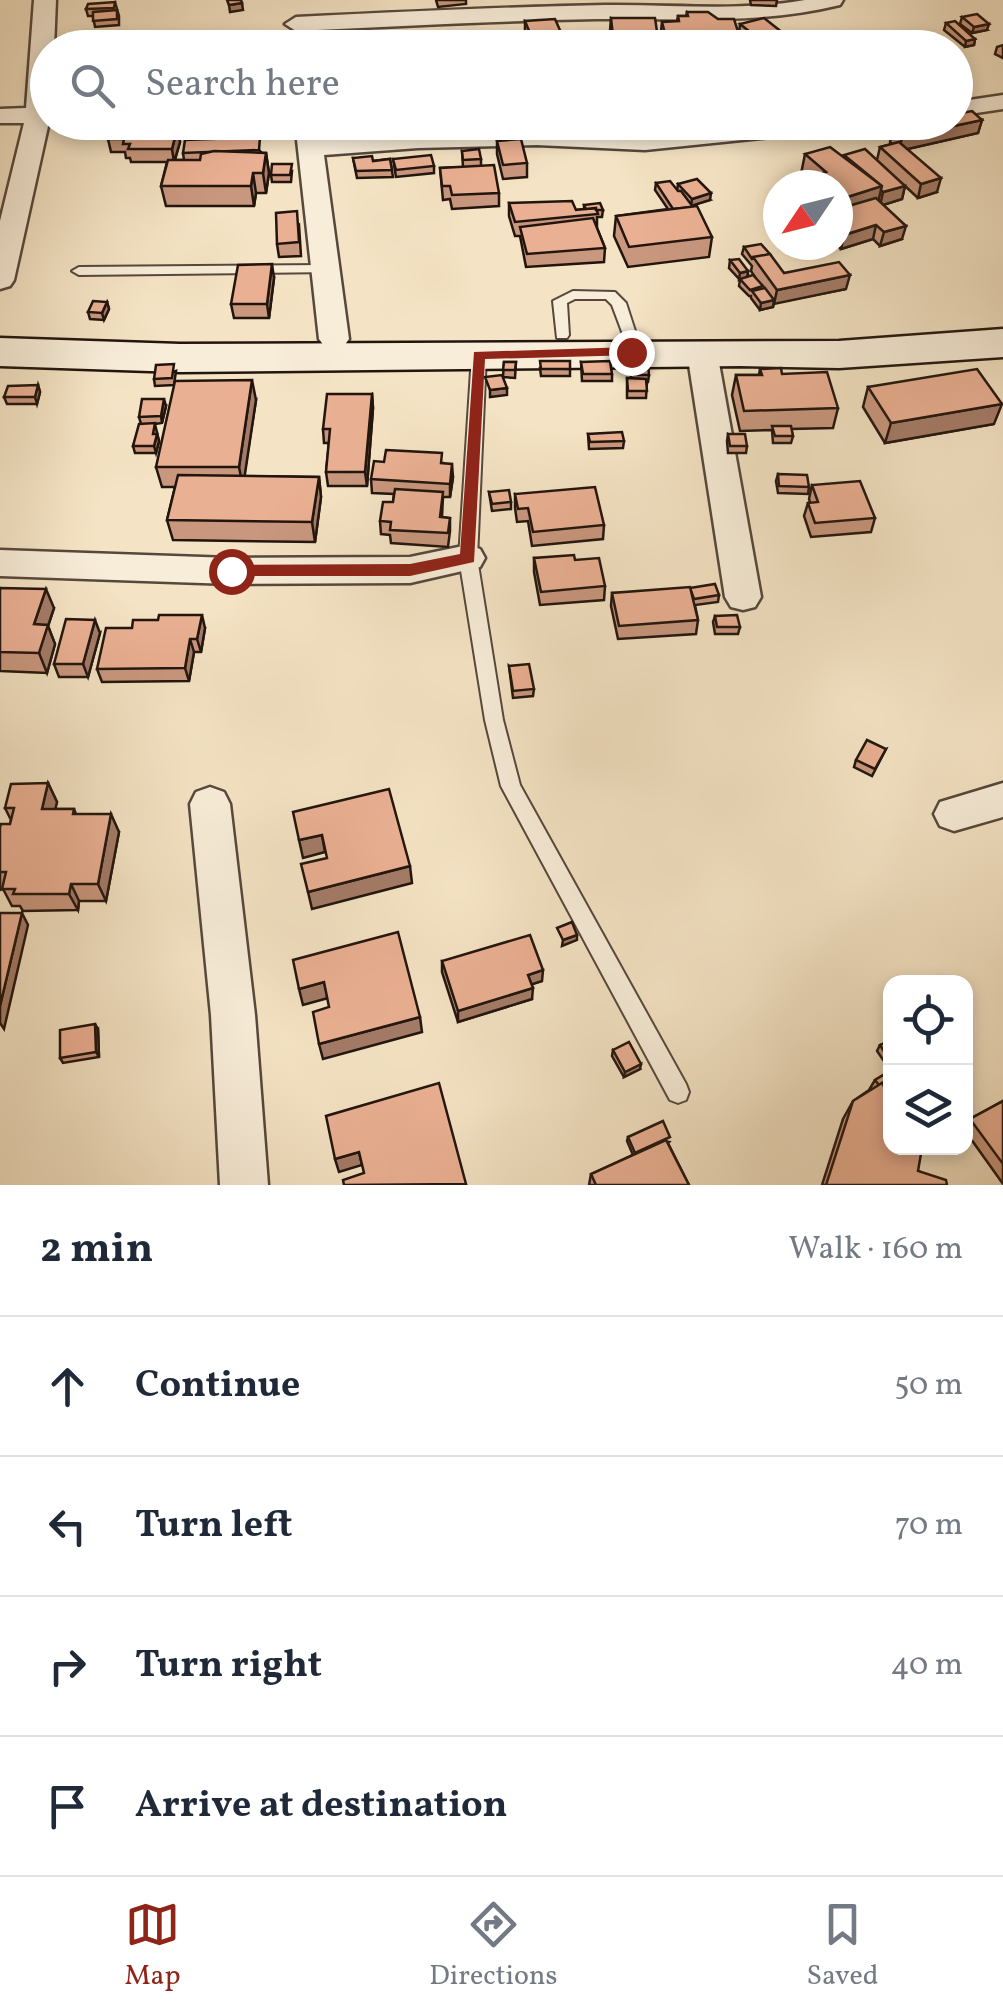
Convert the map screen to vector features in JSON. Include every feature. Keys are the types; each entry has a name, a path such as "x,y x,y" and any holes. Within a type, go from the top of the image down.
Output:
{"street":[{"path":"43,30 45,0"},
{"path":"296,24 521,14 753,16 792,12 832,0"},
{"path":"973,106 1003,102"},
{"path":"0,116 30,115"},
{"path":"0,280 32,140"},
{"path":"310,140 334,339"},
{"path":"602,140 666,140"},
{"path":"0,333 334,339 834,334 1003,320"},
{"path":"0,352 180,358 702,352 831,358 897,356 1003,343"},
{"path":"702,352 743,596"},
{"path":"0,563 231,571 410,570 468,558"},
{"path":"954,814 1003,800"},
{"path":"210,804 232,1014 244,1185"}],"lane":[{"path":"79,271 327,268"},
{"path":"479,355 468,558 494,720 511,786 678,1092"}],"building":[{"path":"115,2 114,8 86,9 88,4"},
{"path":"117,10 117,19 93,21 93,12"},
{"path":"687,12 708,12 718,19 734,19 738,30 664,30 662,22 688,16"},
{"path":"977,14 989,24 974,27 962,17"},
{"path":"611,18 655,18 657,30 612,30"},
{"path":"764,18 779,30 748,30 740,24"},
{"path":"555,19 560,30 529,30 525,21"},
{"path":"955,21 965,30 954,30 946,23"},
{"path":"124,140 174,140 172,149 128,149 130,144 123,144"},
{"path":"185,140 260,140 259,150 183,153"},
{"path":"521,140 527,163 503,165 497,141"},
{"path":"899,142 941,178 921,184 880,147"},
{"path":"830,147 882,186 853,195 853,170 824,170 805,154"},
{"path":"479,149 481,159 463,160 462,151"},
{"path":"865,149 905,186 883,192 882,186 844,155"},
{"path":"266,153 263,173 253,173 251,186 161,186 168,160 200,160 201,154"},
{"path":"431,155 434,166 396,170 393,159"},
{"path":"372,156 373,161 390,159 392,170 356,171 353,158"},
{"path":"272,164 292,164 290,175 271,175"},
{"path":"494,165 499,193 452,195 450,186 442,186 440,168"},
{"path":"697,179 711,193 692,199 678,184"},
{"path":"670,181 693,207 673,209 656,183"},
{"path":"876,198 906,226 884,232 876,225 853,232 853,205"},
{"path":"572,201 576,210 596,208 598,214 515,222 509,203"},
{"path":"600,203 603,210 586,209 584,205"},
{"path":"697,206 712,237 629,247 616,216"},
{"path":"297,211 299,242 277,244 276,213"},
{"path":"593,218 605,248 527,254 520,227"},
{"path":"761,244 763,256 752,259 744,247"},
{"path":"763,255 763,260 774,260 784,273 839,262 850,275 777,290 753,257"},
{"path":"739,259 748,271 740,273 730,260"},
{"path":"272,264 267,304 231,304 238,265"},
{"path":"753,275 763,286 750,290 740,279"},
{"path":"765,288 774,300 761,303 752,291"},
{"path":"93,301 107,302 102,313 88,312"},
{"path":"540,361 570,361 570,369 541,369"},
{"path":"610,361 612,374 583,374 581,362"},
{"path":"504,362 516,362 515,370 503,370"},
{"path":"631,363 648,363 649,375 632,375"},
{"path":"174,364 172,378 154,379 156,365"},
{"path":"781,368 782,374 827,372 838,408 744,411 736,375 762,375 760,369"},
{"path":"977,369 1002,404 891,423 868,387"},
{"path":"502,375 507,388 490,390 485,377"},
{"path":"627,378 646,379 647,391 628,391"},
{"path":"252,380 239,467 156,467 175,381"},
{"path":"38,385 35,397 4,397 8,386"},
{"path":"327,394 372,394 365,472 326,472 330,429 323,429"},
{"path":"142,399 164,399 161,416 139,417"},
{"path":"155,423 154,446 133,446 139,424"},
{"path":"772,426 791,426 793,436 775,436"},
{"path":"622,432 624,441 590,442 588,434"},
{"path":"728,434 745,434 747,446 730,446"},
{"path":"386,450 442,453 441,463 452,464 450,484 371,479 374,461 384,462"},
{"path":"778,474 807,475 809,487 779,486"},
{"path":"178,475 319,477 312,522 167,520"},
{"path":"860,481 875,518 815,523 808,503 818,502 812,485"},
{"path":"595,487 604,525 533,532 528,508 518,509 515,494"},
{"path":"395,489 443,492 440,517 450,518 448,533 390,530 391,522 380,521 383,502 393,502"},
{"path":"509,490 511,502 492,504 489,492"},
{"path":"574,555 575,560 599,558 605,586 541,592 534,558"},
{"path":"715,584 719,595 694,599 690,588"},
{"path":"690,587 698,620 619,626 612,593"},
{"path":"0,588 46,589 34,624 48,625 39,653 0,652"},
{"path":"159,615 202,615 197,639 190,639 185,668 97,669 106,628 132,628 133,620 158,620"},
{"path":"737,615 740,627 717,627 715,616"},
{"path":"66,619 95,620 83,664 54,664"},
{"path":"529,664 534,689 513,691 509,666"},
{"path":"867,740 886,749 875,769 856,760"},
{"path":"48,783 42,809 111,814 98,884 71,884 69,894 13,894 15,889 2,889 6,872 0,872 0,827 10,824 14,808 5,808 11,784"},
{"path":"389,789 410,866 308,892 301,864 327,858 322,835 299,840 293,812"},
{"path":"0,913 22,913 0,1006"},
{"path":"572,922 577,935 563,940 557,928"},
{"path":"398,932 420,1017 319,1044 313,1012 329,1007 324,982 299,989 293,960"},
{"path":"530,935 543,970 528,975 533,988 458,1011 442,961"},
{"path":"95,1024 96,1052 60,1058 60,1030"},
{"path":"629,1042 641,1064 625,1072 613,1050"},
{"path":"439,1083 466,1184 344,1185 343,1180 364,1173 359,1152 335,1159 326,1116"},
{"path":"882,1083 883,1155 921,1155 918,1171 946,1180 947,1185 826,1185 853,1101"},
{"path":"1003,1101 1003,1164 973,1123 973,1117"},
{"path":"663,1121 670,1137 635,1153 628,1137"},
{"path":"666,1140 689,1185 596,1185 591,1174"}],"route":[{"path":"231,571 410,570 468,558 479,355 631,352"}]}
